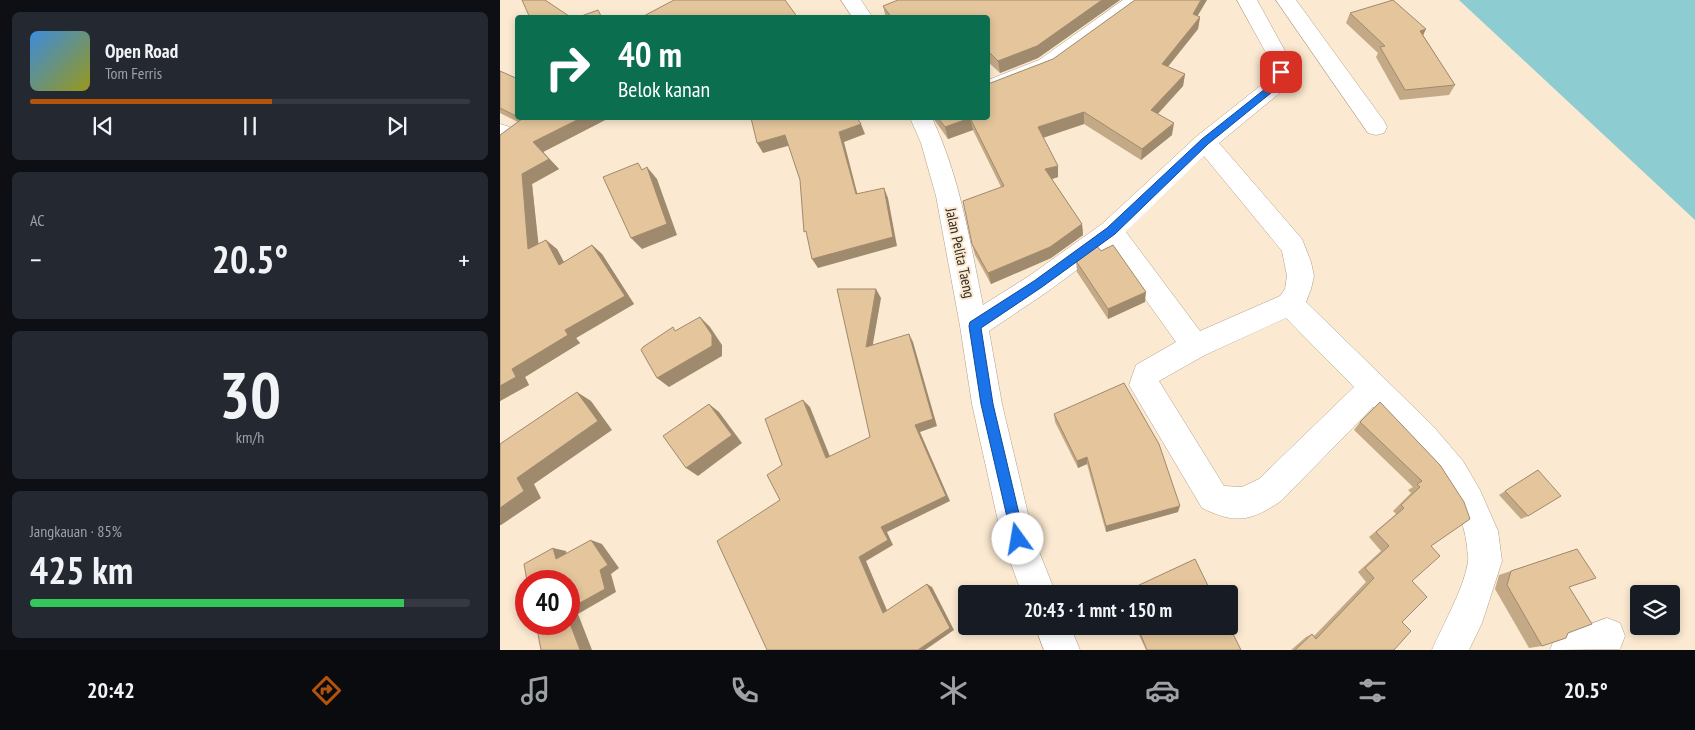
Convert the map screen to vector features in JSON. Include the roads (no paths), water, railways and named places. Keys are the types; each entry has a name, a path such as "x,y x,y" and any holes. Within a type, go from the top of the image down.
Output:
{"street":[{"path":"851,0 862,15"},
{"path":"990,87 1046,65 1136,0"},
{"path":"974,326 1038,284 1111,231 1205,142 1279,82 1281,72 1280,60 1247,0"},
{"path":"1272,45 1281,38 1289,4"},
{"path":"1289,4 1376,127"},
{"name":"Jalan Pelita Taeng","path":"922,120 932,143 948,196 974,326 987,404 1018,539 1036,585"},
{"path":"500,132 502,133 500,140"},
{"path":"1205,142 1293,246 1301,278 1299,292 1290,304 1195,346 1146,374 1144,384 1213,497 1222,502 1246,504 1270,490 1374,387"},
{"path":"1111,231 1195,346"},
{"path":"1290,304 1421,434 1452,472 1469,501 1482,531 1485,561 1464,623 1450,650"},
{"path":"1056,635 1062,650"},
{"path":"1568,650 1607,636"}],"water":[{"path":"1459,0 1695,0 1695,220"}]}
